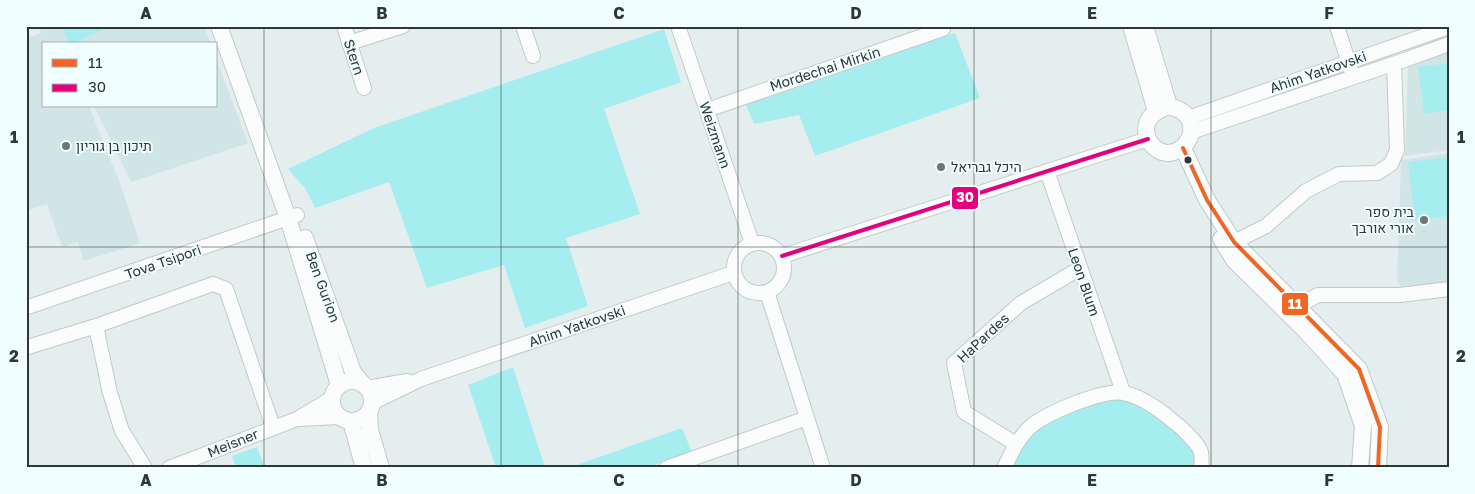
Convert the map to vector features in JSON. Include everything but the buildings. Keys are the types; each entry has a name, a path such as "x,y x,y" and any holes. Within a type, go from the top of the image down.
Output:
{"street":[{"name":"Ben Gurion","path":"219,26 279,194 293,217 353,372 368,396 370,430 382,468"},
{"name":"Stern","path":"344,26 364,88"},
{"path":"349,43 403,26"},
{"path":"522,26 533,56"},
{"name":"Weizmann","path":"678,26 752,243"},
{"path":"1131,26 1163,108"},
{"path":"1145,26 1163,108"},
{"path":"1337,26 1353,78"},
{"name":"Ahim Yatkovski","path":"1190,125 1349,61 1398,46 1449,27"},
{"name":"Mordechai Mirkin","path":"707,110 943,29"},
{"name":"Ahim Yatkovski","path":"1190,125 1353,78 1449,44"},
{"path":"1234,242 1266,226 1306,191 1339,174 1377,173 1390,164 1397,150 1394,64"},
{"path":"1163,108 1182,112 1190,125 1187,143 1178,150 1167,153 1155,148 1148,139 1146,131 1147,123 1151,116 1163,108"},
{"path":"782,256 1148,139"},
{"path":"1178,150 1234,242 1359,369 1380,427 1378,468"},
{"path":"1178,150 1201,208 1234,260 1304,330 1344,374 1362,426 1360,468"},
{"name":"Leon Blum","path":"1047,171 1123,392"},
{"name":"Ben Gurion","path":"293,217 336,391"},
{"name":"Tova Tsipori","path":"28,307 293,217"},
{"path":"752,243 765,243 773,247 782,256 784,273 781,281 775,288 767,292 756,293 747,290 740,285 733,273 734,262 738,254 744,247 752,243"},
{"name":"HaPardes","path":"1016,444 964,412 954,363 1021,303 1080,269"},
{"name":"Ahim Yatkovski","path":"368,396 733,273"},
{"path":"28,347 96,326 213,284 226,289 273,427"},
{"path":"1298,306 1318,295 1400,295 1449,289"},
{"path":"767,292 823,468"},
{"path":"96,326 110,393 122,432 145,468"},
{"path":"345,419 362,418 368,396 349,381 336,391 333,408 345,419 364,468"},
{"name":"Meisner","path":"169,468 297,419 336,391"},
{"path":"1004,468 1016,444 1028,429 1042,418 1080,402 1123,392 1161,411 1180,427 1199,448 1202,468"},
{"path":"666,468 807,418"},
{"name":"Meisner","path":"297,419 345,419"}],"shaded area":[{"name":"תיכון בן גוריון","path":"39,26 204,26 210,42 42,42 42,108 90,108 121,186 140,243 84,261 78,242 62,247 47,204 26,211 26,38 41,33"},
{"path":"62,26 107,26 108,28 74,42 68,42"},
{"path":"664,29 681,82 604,109 640,214 566,238 588,306 525,328 504,265 427,288 389,182 315,208 305,188 288,169 374,128"},
{"path":"955,33 980,98 815,156 799,115 754,124 746,105"},
{"path":"1449,51 1449,150 1405,156 1408,66"},
{"path":"218,63 248,143 131,182 95,108 218,108"},
{"path":"1448,63 1449,110 1424,114 1418,67"},
{"name":"בית ספר אורי אורבך","path":"1449,153 1449,282 1402,288 1397,281 1401,160"},
{"path":"1449,157 1449,216 1415,220 1408,162"},
{"path":"513,367 545,468 496,468 468,385"},
{"path":"1123,392 1181,427 1202,468 1004,468 1042,418"},
{"path":"682,428 692,452 645,468 568,468"},
{"path":"257,447 265,468 236,468 232,456"}],"transit line":[{"name":"30","path":"782,256 1148,139"},
{"name":"11","path":"1183,148 1207,200 1234,242 1359,369 1380,427 1378,468"}],"place":[{"name":"תיכון בן גוריון","path":"66,146"},
{"name":"היכל גבריאל","path":"941,167"},
{"name":"בית ספר אורי אורבך","path":"1424,220"}]}
